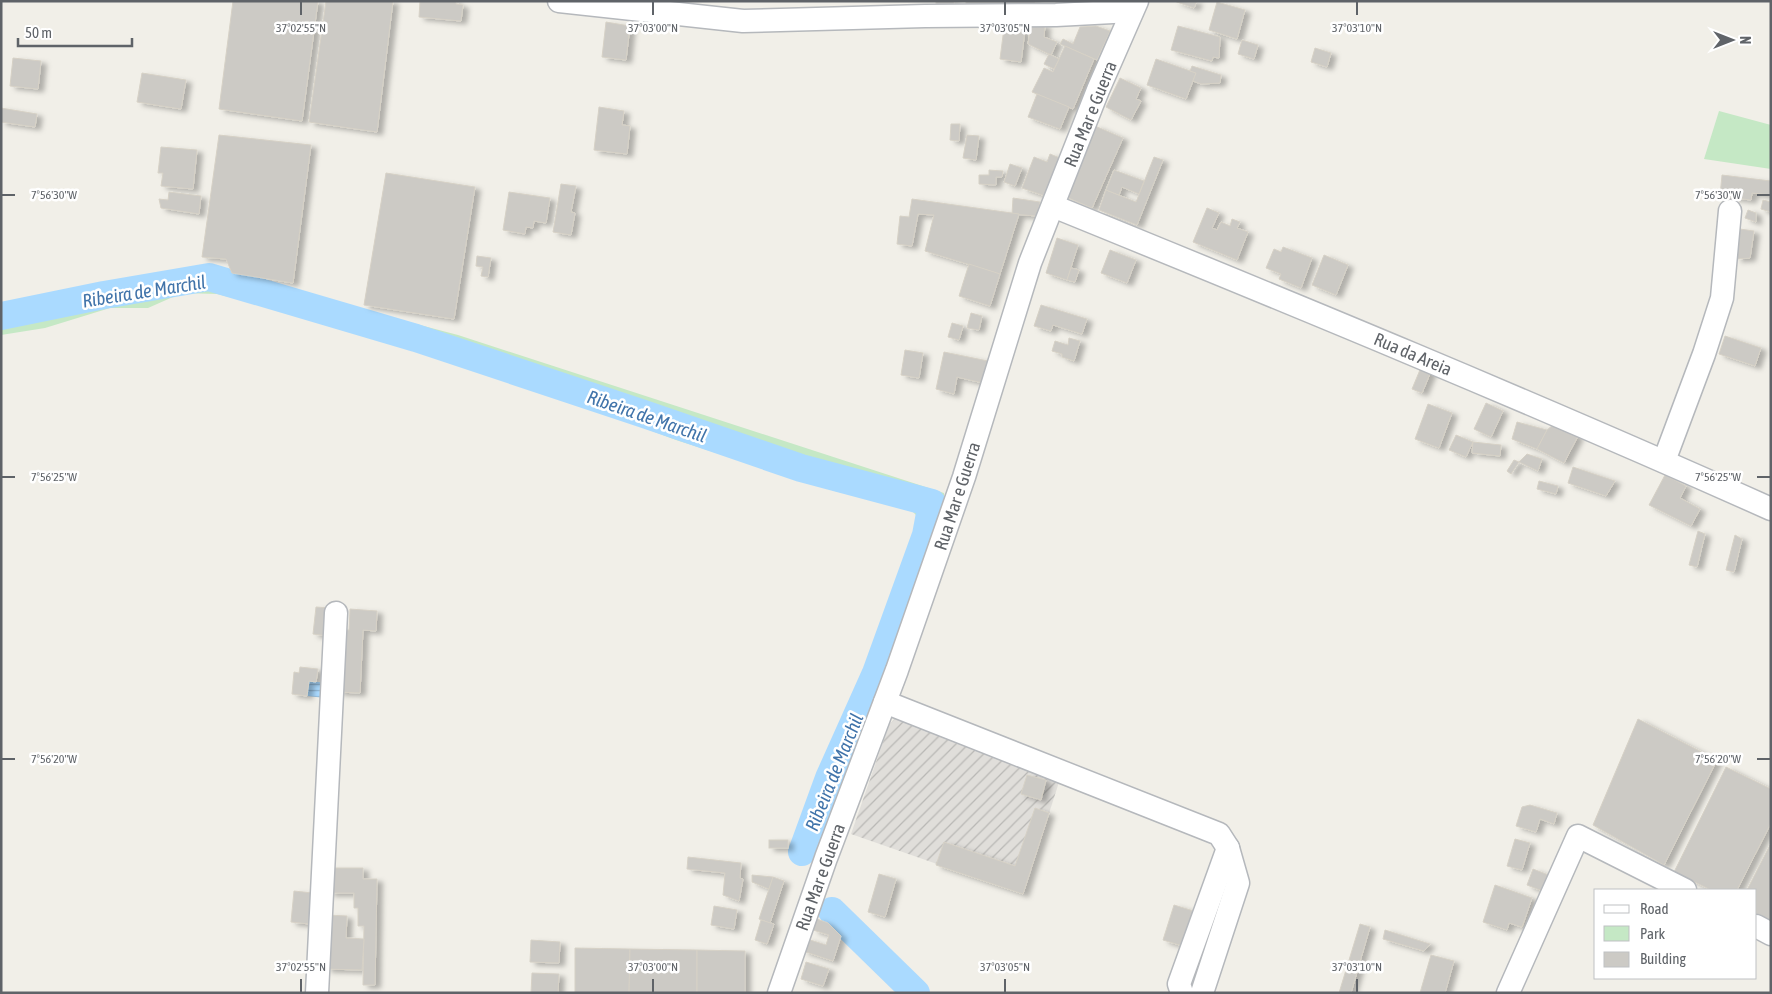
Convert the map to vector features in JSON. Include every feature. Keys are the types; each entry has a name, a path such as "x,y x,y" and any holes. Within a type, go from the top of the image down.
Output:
{"street":[{"path":"559,1 743,22 925,16 1056,15 1134,6"},
{"name":"Rua Mar e Guerra","path":"779,993 826,858 885,702 964,477 1030,263 1134,6"},
{"name":"Rua da Areia","path":"1053,206 1320,314 1664,461 1771,509"},
{"path":"1664,461 1704,354 1722,298 1730,211"},
{"path":"318,993 336,613"},
{"path":"885,702 1219,834 1228,848 1238,884 1202,993"},
{"path":"1508,993 1578,836 1683,889"},
{"path":"1182,993 1179,984 1228,848"},
{"path":"1757,927 1771,934"}],"shaded area":[{"path":"896,717 1061,776 1023,894 851,834 889,725"}],"green space":[{"path":"1719,111 1771,125 1771,169 1704,159"},
{"path":"192,268 221,271 294,294 458,335 944,493 945,504 941,523 920,519 909,508 835,491 676,440 534,387 340,325 217,294 182,293 148,308 110,308 45,328 1,335 1,307"}],"water":[{"path":"309,681 327,683 325,698 307,696"}],"building":[{"path":"233,1 318,1 302,121 219,109"},
{"path":"326,1 393,1 377,132 309,122"},
{"path":"420,1 456,1 456,4 463,5 461,21 419,17"},
{"path":"936,1 954,1 953,11 936,10"},
{"path":"966,1 1035,1 1035,10 966,11"},
{"path":"1174,1 1197,1 1194,8"},
{"path":"1217,2 1245,10 1237,39 1209,30"},
{"path":"606,22 630,26 626,60 602,57"},
{"path":"1031,24 1045,25 1044,37 1057,42 1051,55 1028,44"},
{"path":"1096,26 1110,31 1097,60 1060,44 1063,39 1073,44 1080,27"},
{"path":"1178,26 1220,37 1219,58 1213,57 1212,61 1171,50"},
{"path":"1004,28 1025,30 1021,62 1000,59"},
{"path":"1242,40 1258,45 1254,59 1238,54"},
{"path":"1065,46 1094,59 1073,109 1032,92 1044,68 1053,72"},
{"path":"1315,48 1331,53 1327,67 1311,62"},
{"path":"1049,54 1059,59 1054,69 1044,64"},
{"path":"13,58 41,61 38,89 10,86"},
{"path":"1156,59 1196,73 1186,99 1147,85"},
{"path":"1192,66 1221,75 1220,83 1201,84 1193,81 1196,73 1190,71"},
{"path":"142,73 186,80 181,109 137,102"},
{"path":"1120,78 1141,88 1136,99 1141,101 1131,120 1106,107"},
{"path":"1037,94 1069,107 1060,129 1028,117"},
{"path":"599,107 624,111 622,125 630,126 627,154 594,150"},
{"path":"1,108 37,114 35,127 1,122"},
{"path":"951,124 960,124 959,141 950,140"},
{"path":"1095,126 1123,138 1092,208 1064,196"},
{"path":"219,135 311,145 293,283 232,273 226,259 202,257"},
{"path":"967,135 979,136 976,160 963,158"},
{"path":"161,147 197,150 193,189 161,186 163,173 158,173"},
{"path":"1050,154 1060,158 1045,196 1022,188 1034,157 1047,162"},
{"path":"1154,157 1163,160 1137,225 1099,210 1106,190 1136,202"},
{"path":"1010,164 1022,168 1015,186 1004,182"},
{"path":"989,170 1003,171 1002,177 996,177 996,185 979,184 979,175 989,175"},
{"path":"1114,170 1144,181 1139,194 1122,187 1119,195 1106,190"},
{"path":"386,173 475,187 454,319 364,305"},
{"path":"1722,175 1771,181 1771,195 1752,193 1751,200 1720,196"},
{"path":"561,184 576,186 571,212 575,213 571,235 553,232"},
{"path":"169,192 201,196 199,214 161,208 159,199 168,200"},
{"path":"509,192 550,198 546,223 534,221 533,228 526,227 525,234 503,230"},
{"path":"1013,198 1040,202 1037,216 1012,214"},
{"path":"912,199 1019,214 1000,274 925,251 934,215 918,214 912,246 897,244 900,216 909,217"},
{"path":"1763,200 1771,202 1771,212 1761,209"},
{"path":"1207,208 1219,213 1212,228 1217,230 1221,222 1230,226 1232,219 1240,222 1237,228 1248,232 1237,260 1193,242"},
{"path":"1748,210 1756,213 1756,222 1745,218"},
{"path":"1740,229 1754,231 1750,258 1736,259"},
{"path":"1057,238 1078,245 1067,280 1046,273"},
{"path":"1283,247 1312,258 1301,288 1279,279 1281,274 1266,268 1274,249 1281,252"},
{"path":"1110,250 1136,260 1127,283 1101,273"},
{"path":"1324,255 1348,265 1336,295 1312,285"},
{"path":"477,256 491,258 488,277 481,276 483,267 476,266"},
{"path":"969,264 1000,274 990,306 959,296"},
{"path":"1071,268 1079,270 1075,282 1067,280"},
{"path":"1041,305 1087,319 1082,334 1053,325 1051,331 1034,326"},
{"path":"971,313 982,316 979,330 967,328"},
{"path":"952,323 963,326 959,340 948,337"},
{"path":"1725,336 1761,348 1755,366 1719,354"},
{"path":"1069,338 1080,341 1074,361 1052,351 1055,341 1068,345"},
{"path":"905,350 923,353 919,378 901,375"},
{"path":"944,352 988,361 983,383 957,377 954,394 936,389"},
{"path":"1422,365 1432,369 1422,393 1412,389"},
{"path":"1486,403 1503,411 1491,437 1474,429"},
{"path":"1428,404 1452,413 1439,448 1415,439"},
{"path":"1517,422 1547,430 1537,449 1512,439"},
{"path":"1554,424 1578,436 1564,463 1537,449 1547,430"},
{"path":"1456,435 1473,442 1466,457 1449,450"},
{"path":"1473,442 1501,445 1500,456 1472,453"},
{"path":"1527,454 1542,459 1538,471 1519,462"},
{"path":"1514,460 1519,462 1511,474 1507,471"},
{"path":"1573,467 1615,481 1606,496 1568,483"},
{"path":"1665,475 1686,486 1680,498 1700,509 1691,526 1649,505"},
{"path":"1539,481 1558,486 1556,494 1537,489"},
{"path":"1698,531 1705,534 1697,567 1689,565"},
{"path":"1735,535 1742,539 1734,572 1726,570"},
{"path":"316,607 331,608 328,636 313,634"},
{"path":"350,609 377,611 376,631 363,630 360,693 338,692 342,630 349,630"},
{"path":"300,667 318,669 316,682 309,681 307,696 292,694 294,672 299,673"},
{"path":"1638,719 1717,760 1664,865 1593,825"},
{"path":"1726,767 1771,789 1771,823 1738,889 1709,889 1674,872"},
{"path":"1027,775 1046,780 1041,800 1021,794"},
{"path":"1530,805 1557,813 1554,824 1540,819 1536,832 1516,826 1522,807"},
{"path":"1035,808 1049,813 1023,894 936,865 944,842 1015,866"},
{"path":"1515,839 1530,843 1522,870 1507,866"},
{"path":"769,840 788,840 788,848 769,848"},
{"path":"1771,843 1771,923 1757,916 1757,889 1748,889"},
{"path":"688,857 741,863 740,878 743,879 739,901 723,895 725,873 687,869"},
{"path":"330,868 363,868 363,879 377,879 375,985 363,985 364,926 358,926 358,908 354,908 354,893 329,893"},
{"path":"1533,869 1551,876 1545,892 1527,885"},
{"path":"879,874 896,879 885,917 868,912"},
{"path":"752,875 773,877 769,889 752,882"},
{"path":"773,877 784,881 770,923 759,919"},
{"path":"1495,885 1532,898 1522,927 1509,923 1507,930 1483,922"},
{"path":"294,891 313,893 310,924 291,922"},
{"path":"1174,905 1197,912 1186,947 1163,940"},
{"path":"714,906 737,910 734,929 711,925"},
{"path":"328,915 347,916 346,938 364,939 362,970 326,969"},
{"path":"817,919 828,923 841,936 833,961 803,951 807,939 826,945 829,935 813,930"},
{"path":"761,920 774,924 767,944 755,940"},
{"path":"1360,924 1370,927 1351,993 1339,993"},
{"path":"1385,930 1430,944 1424,951 1383,939"},
{"path":"531,940 560,942 559,963 530,962"},
{"path":"575,948 630,949 629,993 575,993"},
{"path":"630,949 697,950 697,993 629,993"},
{"path":"697,950 745,951 745,993 697,993"},
{"path":"1431,955 1454,961 1445,993 1420,993"},
{"path":"806,962 829,969 823,986 801,979"},
{"path":"532,973 559,974 558,993 531,993"}],"waterway":[{"name":"Ribeira de Marchil","path":"1,316 104,295 209,277 416,338 801,468 932,503 926,535 876,673 829,778 802,852"},
{"path":"832,911 916,993"}]}
